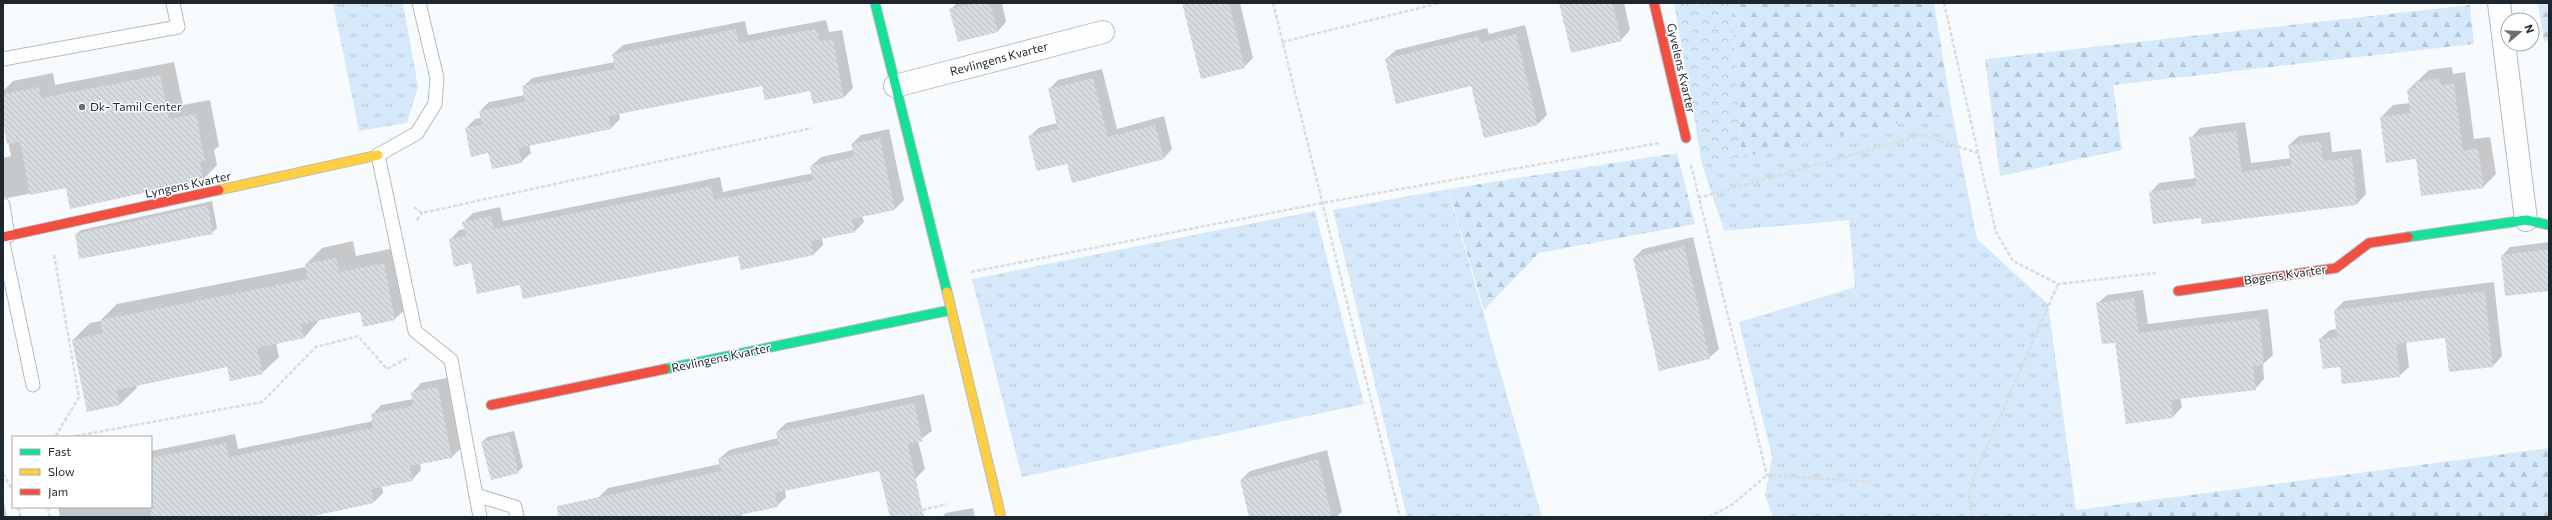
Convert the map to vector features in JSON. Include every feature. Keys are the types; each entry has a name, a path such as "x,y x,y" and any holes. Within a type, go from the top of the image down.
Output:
{"street":[{"path":"875,3 944,277 1001,517"},
{"name":"Gyvelens Kvarter","path":"1654,3 1686,138"},
{"path":"2499,3 2526,220"},
{"name":"Revlingens Kvarter","path":"895,86 1103,32"},
{"name":"Lyngens Kvarter","path":"5,239 49,227 378,155"},
{"name":"Bøgens Kvarter","path":"2178,291 2336,268 2369,243 2526,220 2549,225"},
{"name":"Revlingens Kvarter","path":"491,405 951,310"}],"lane":[{"path":"3,59 178,28 173,3"},
{"path":"419,3 436,78 435,104 417,133 378,155 415,331 451,360 480,517"},
{"path":"3,205 5,239 33,385"},
{"path":"476,495 515,507 517,517"}],"path":[{"path":"1273,3 1400,517"},
{"path":"1282,42 1440,3"},
{"path":"1944,3 1996,232 2013,261 2058,284 2169,271 2178,291"},
{"path":"385,189 422,213 812,128"},
{"path":"1698,198 1922,135 1978,153"},
{"path":"944,277 1322,203 1686,138 1698,198 1767,475"},
{"path":"49,227 79,397 56,436"},
{"path":"1972,517 1969,494 1974,476 2058,284"},
{"path":"75,436 262,402 316,346 358,336 387,369 432,344"},
{"path":"3,474 12,489"},
{"path":"1708,517 1733,504 1767,475 1872,482"},
{"path":"893,517 947,504"}],"green space":[{"path":"333,3 403,3 418,87 407,123 359,131"},
{"path":"1674,3 1732,3 1741,157 1702,164"},
{"path":"1732,3 1934,3 1952,112 1741,157"},
{"path":"2538,3 2549,3 2549,40 2544,41"},
{"path":"2470,5 2474,44 2113,85 2122,150 2000,176 1985,59"},
{"path":"1952,112 1977,239 2048,304 2076,510 2038,517 1773,517 1765,496 1772,457 1739,322 1855,287 1849,220 1724,231 1702,164"},
{"path":"1677,153 1695,224 1539,253 1484,310 1448,189"},
{"path":"1448,189 1542,517 1407,517 1333,210"},
{"path":"1315,211 1364,404 1022,477 972,279"},
{"path":"2549,448 2549,517 2038,517 2076,510"}],"building":[{"path":"976,3 990,3 998,32 958,42 949,9"},
{"path":"1182,3 1229,3 1245,68 1201,79"},
{"path":"1559,3 1612,3 1622,41 1571,53"},
{"path":"736,29 739,43 816,29 820,41 833,39 844,98 813,104 810,91 765,100 762,86 609,116 611,129 519,148 522,163 492,169 488,153 471,157 465,128 482,125 479,111 525,102 522,86 615,69 612,54"},
{"path":"1516,34 1538,125 1484,138 1471,86 1396,104 1385,59 1478,36 1480,43"},
{"path":"160,75 169,119 196,114 205,161 200,162 203,180 70,209 66,188 30,195 20,142 7,144 3,122 3,94 39,87 41,98"},
{"path":"1093,78 1108,137 1155,125 1164,159 1072,183 1067,164 1037,171 1028,136 1058,129 1048,89"},
{"path":"2440,78 2441,85 2454,84 2463,151 2478,148 2484,188 2421,196 2416,159 2386,163 2380,117 2410,113 2407,89 2416,88 2415,82"},
{"path":"2236,131 2242,172 2291,165 2288,145 2321,141 2323,161 2352,157 2357,205 2202,224 2201,218 2153,224 2149,192 2196,186 2189,137"},
{"path":"880,138 895,210 852,219 855,232 811,241 814,255 741,270 738,256 523,299 520,285 477,294 471,263 454,267 449,239 466,236 462,222 491,216 494,229 711,186 714,200 813,180 810,166 854,157 851,144"},
{"path":"208,205 213,234 79,259 75,234"},
{"path":"1684,246 1710,359 1659,371 1633,258"},
{"path":"2549,249 2549,291 2505,296 2501,255"},
{"path":"336,258 339,272 384,263 395,320 363,327 360,312 301,324 304,338 257,348 263,374 230,381 227,367 117,390 120,405 87,412 72,340 102,333 100,320 308,279 305,264"},
{"path":"2485,291 2493,367 2449,372 2445,338 2396,344 2400,377 2342,384 2340,367 2323,369 2319,339 2337,337 2334,310"},
{"path":"2134,298 2139,333 2259,318 2264,365 2253,366 2256,390 2171,400 2173,418 2126,424 2115,343 2102,344 2096,303"},
{"path":"438,387 452,458 410,466 413,481 371,489 374,503 309,517 151,517 152,458 226,443 229,457 373,428 371,414 413,406 411,392"},
{"path":"914,403 923,441 908,444 924,517 890,517 879,471 775,493 778,507 730,517 558,517 557,506 721,471 718,458 779,445 776,432"},
{"path":"509,435 519,473 491,480 481,442"},
{"path":"1318,459 1332,517 1249,517 1240,480"}],"traffic: fast":[{"path":"875,3 947,292"},
{"path":"2408,237 2526,220 2549,225"},
{"path":"665,369 951,310"}],"traffic: slow":[{"path":"219,190 378,155"},
{"path":"947,292 1001,517"}],"traffic: jam":[{"path":"1654,3 1686,138"},
{"path":"3,237 219,190"},
{"path":"2178,291 2336,268 2369,243 2408,237"},
{"path":"491,405 665,369"}],"place":[{"name":"Dk- Tamil Center","path":"82,107"}]}
